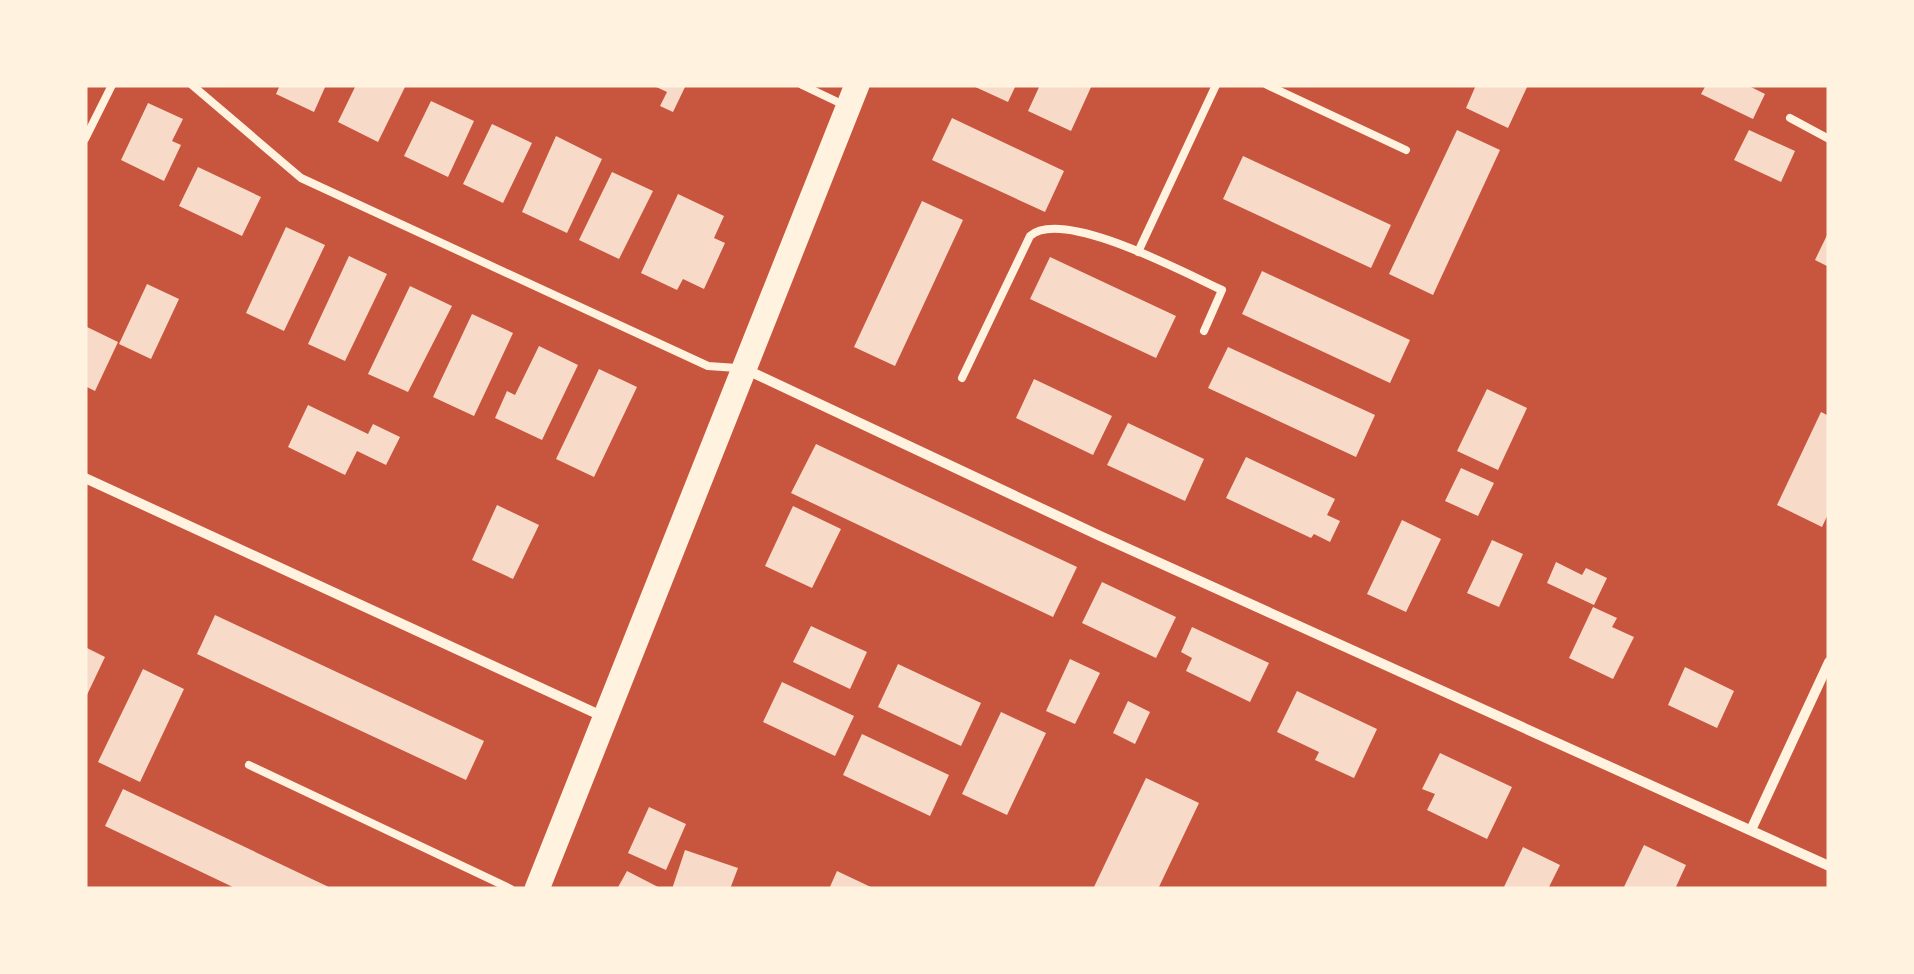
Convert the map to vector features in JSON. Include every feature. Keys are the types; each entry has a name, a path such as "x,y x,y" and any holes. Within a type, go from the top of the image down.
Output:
{"main road":[{"path":"537,889 853,96"}],"street":[{"path":"745,368 1098,535 1829,866"},
{"path":"85,478 605,718"},
{"path":"1751,830 1829,662"}],"lane":[{"path":"85,140 112,85"},
{"path":"192,85 300,178 708,366 745,368"},
{"path":"802,85 853,96"},
{"path":"1138,252 1216,85"},
{"path":"1267,85 1406,150"},
{"path":"1790,118 1829,139"},
{"path":"962,378 1037,229 1070,228 1138,252 1222,290 1204,331"},
{"path":"249,765 511,889"}],"building":[{"path":"280,85 326,85 314,112 276,94"},
{"path":"356,85 405,87 378,142 338,122"},
{"path":"652,85 686,85 673,112 660,106 667,92"},
{"path":"971,85 1016,85 1008,102"},
{"path":"1040,85 1092,85 1071,131 1028,111"},
{"path":"1476,85 1528,85 1508,128 1466,108"},
{"path":"1706,85 1747,85 1765,94 1753,119 1701,94"},
{"path":"431,101 474,121 448,177 404,156"},
{"path":"148,103 183,119 172,141 181,145 164,181 121,160"},
{"path":"952,118 1064,171 1045,212 932,160"},
{"path":"492,124 532,143 503,203 463,184"},
{"path":"1457,130 1500,150 1433,295 1389,274"},
{"path":"1749,130 1795,151 1781,182 1734,160"},
{"path":"556,136 602,159 567,233 522,212"},
{"path":"1243,156 1391,225 1371,268 1223,199"},
{"path":"198,167 261,197 242,236 179,206"},
{"path":"612,172 653,191 619,259 579,240"},
{"path":"678,194 724,216 714,238 725,243 704,289 683,279 677,290 641,273"},
{"path":"922,201 963,220 895,366 854,347"},
{"path":"286,227 325,245 284,331 246,313"},
{"path":"1829,231 1829,267 1815,260"},
{"path":"349,256 387,274 345,361 308,344"},
{"path":"1050,257 1176,316 1156,358 1030,299"},
{"path":"1262,271 1410,340 1390,383 1242,314"},
{"path":"147,284 179,299 151,359 119,344"},
{"path":"410,286 452,306 408,392 368,374"},
{"path":"472,314 513,333 474,416 433,397"},
{"path":"85,326 118,342 95,391 85,386"},
{"path":"539,346 578,365 542,440 495,418 507,391 515,395"},
{"path":"1228,347 1375,415 1356,457 1208,388"},
{"path":"599,369 637,387 594,477 556,459"},
{"path":"1034,379 1112,416 1093,455 1016,418"},
{"path":"1487,389 1527,408 1498,470 1457,451"},
{"path":"308,405 368,434 373,424 400,437 386,465 357,451 345,475 288,447"},
{"path":"1821,412 1829,416 1829,512 1822,527 1777,505"},
{"path":"1128,423 1204,459 1185,501 1107,465"},
{"path":"816,444 1077,567 1053,617 791,493"},
{"path":"1246,457 1335,499 1327,515 1340,521 1330,542 1314,534 1311,538 1226,498"},
{"path":"1461,468 1494,483 1478,516 1445,501"},
{"path":"497,505 539,525 513,579 472,560"},
{"path":"793,506 841,529 812,588 765,566"},
{"path":"1402,520 1441,539 1406,612 1367,594"},
{"path":"1492,540 1523,554 1499,607 1467,593"},
{"path":"1556,562 1582,575 1586,568 1607,578 1594,605 1547,583"},
{"path":"1102,582 1176,617 1156,658 1082,623"},
{"path":"1593,607 1617,618 1612,627 1634,637 1613,679 1569,658"},
{"path":"215,615 484,741 466,780 197,654"},
{"path":"811,626 867,652 850,689 793,662"},
{"path":"1192,627 1269,663 1250,702 1186,671 1192,658 1181,652"},
{"path":"85,647 105,657 85,699"},
{"path":"1070,659 1100,673 1075,724 1046,711"},
{"path":"898,664 981,703 961,746 878,707"},
{"path":"1685,667 1734,691 1717,728 1668,705"},
{"path":"143,669 184,689 140,782 98,762"},
{"path":"782,682 854,716 835,756 763,722"},
{"path":"1297,691 1377,729 1354,778 1315,760 1319,752 1277,732"},
{"path":"1128,701 1150,712 1135,744 1113,733"},
{"path":"1001,712 1046,733 1007,815 962,794"},
{"path":"862,734 949,775 930,816 843,775"},
{"path":"1440,753 1512,787 1487,839 1427,810 1435,794 1422,789"},
{"path":"1146,778 1199,803 1158,889 1093,889"},
{"path":"123,789 333,889 237,889 105,826"},
{"path":"649,807 686,824 666,870 628,853"},
{"path":"1644,845 1686,865 1675,889 1623,889"},
{"path":"1523,847 1560,865 1548,889 1503,889"},
{"path":"685,850 738,868 730,889 672,889"},
{"path":"627,871 662,889 617,889"},
{"path":"837,871 875,889 829,889"}]}
